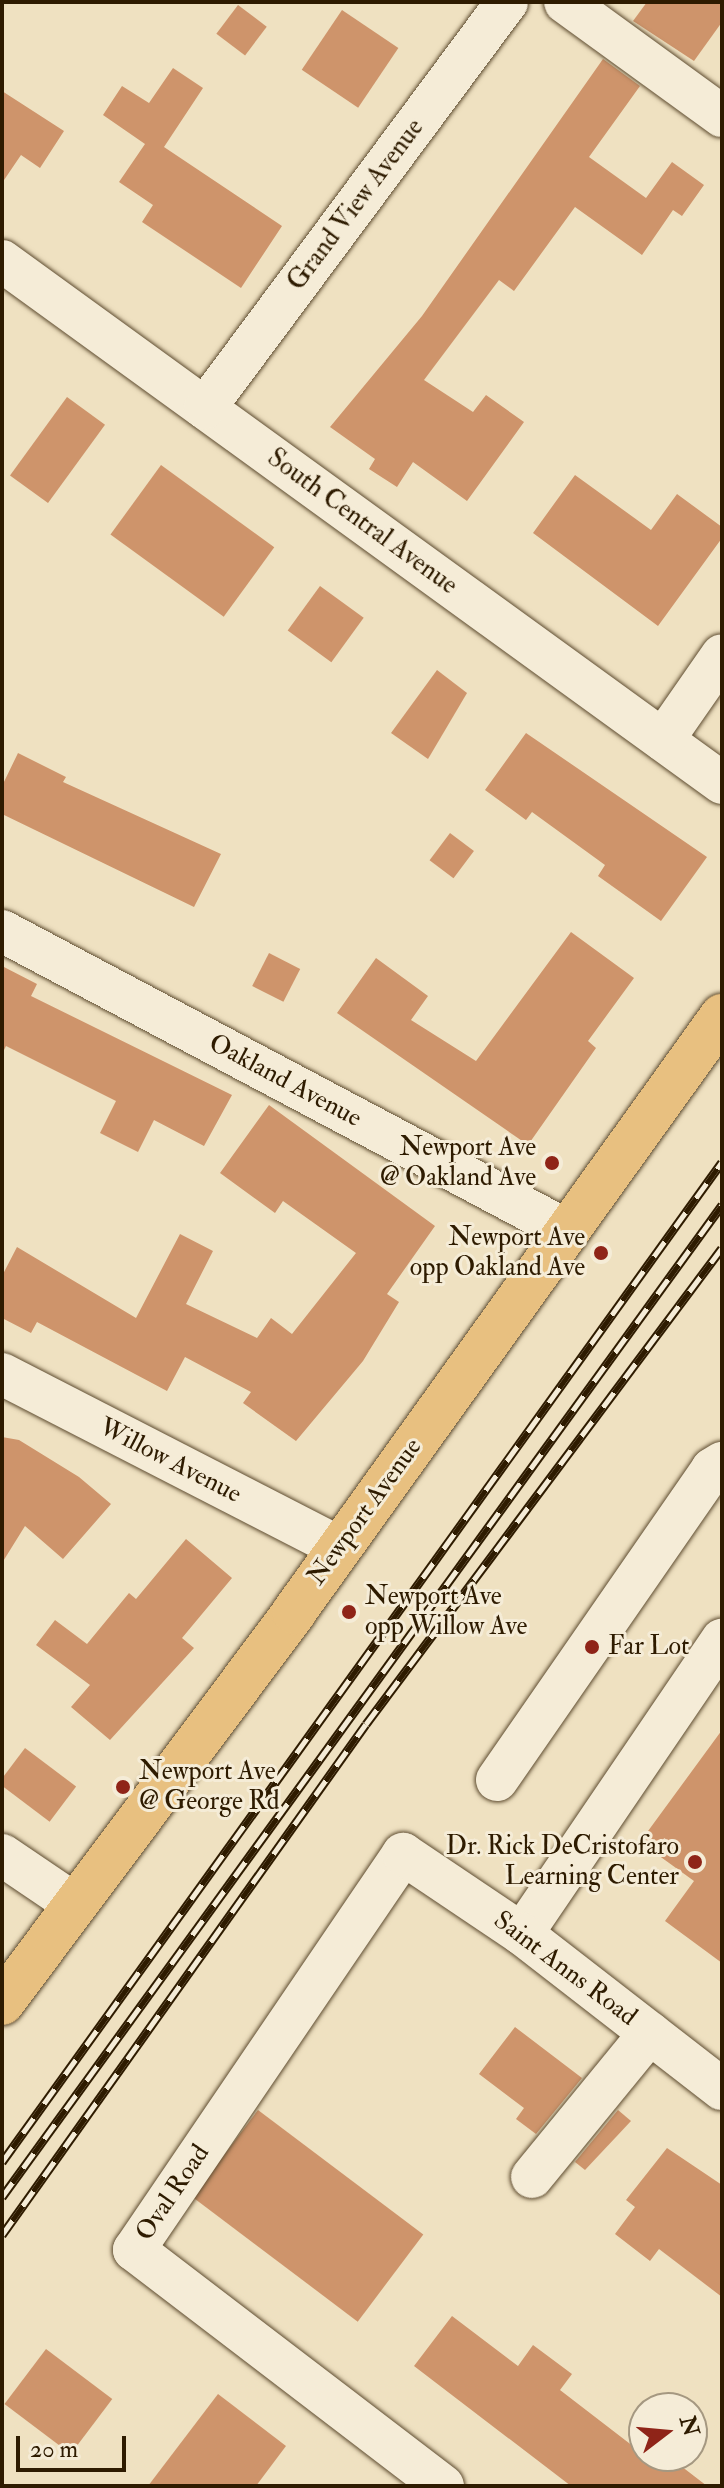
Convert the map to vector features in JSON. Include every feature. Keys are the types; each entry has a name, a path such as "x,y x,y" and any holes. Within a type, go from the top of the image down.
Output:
{"main road":[{"name":"Newport Avenue","path":"2,2003 339,1547 722,1016"}],"street":[{"name":"Grand View Avenue","path":"205,408 507,2"},
{"path":"565,2 722,116"},
{"name":"South Central Avenue","path":"2,261 722,783"},
{"path":"663,740 722,655"},
{"name":"Oakland Avenue","path":"2,931 568,1231"},
{"name":"Willow Avenue","path":"2,1374 339,1547"},
{"path":"497,1780 712,1469 722,1463"},
{"path":"522,1934 722,1640"},
{"name":"Saint Anns Road","path":"403,1854 522,1934 722,2089"},
{"name":"Oval Road","path":"403,1854 134,2250 424,2481"},
{"path":"2,1855 73,1903"},
{"path":"532,2177 650,2033"}],"building":[{"path":"647,2 722,2 722,22 694,61 633,21"},
{"path":"238,5 267,27 245,55 216,34"},
{"path":"342,10 398,48 358,108 302,70"},
{"path":"603,59 640,86 589,157 646,198 672,162 704,185 682,216 673,210 642,255 575,207 514,291 499,280 424,380 473,412 486,395 524,422 467,501 413,462 397,487 369,469 375,459 330,427 422,316"},
{"path":"173,68 203,88 164,147 282,226 241,288 142,222 153,205 119,182 145,144 103,115 122,86 149,103"},
{"path":"2,91 64,131 40,168 21,155 2,183"},
{"path":"67,397 105,425 48,503 10,475"},
{"path":"161,465 274,547 224,617 110,535"},
{"path":"575,475 651,530 677,494 722,527 722,538 658,626 533,533"},
{"path":"320,586 364,618 331,662 288,630"},
{"path":"437,670 467,693 428,759 391,733"},
{"path":"526,733 707,857 661,921 598,876 605,865 532,812 526,820 485,790"},
{"path":"18,753 66,777 63,782 221,854 194,907 2,814 2,786"},
{"path":"450,833 474,851 453,878 430,860"},
{"path":"571,932 634,978 588,1041 596,1048 528,1145 337,1013 376,958 428,996 411,1020 476,1061"},
{"path":"269,953 300,969 283,1002 252,986"},
{"path":"2,966 37,984 31,996 232,1095 204,1146 154,1120 138,1152 100,1133 116,1101 6,1046 2,1054"},
{"path":"269,1105 435,1226 387,1294 399,1302 363,1361 296,1441 243,1403 251,1392 185,1357 167,1391 37,1322 31,1333 2,1318 2,1276 17,1247 136,1318 180,1234 213,1251 186,1304 257,1338 271,1318 292,1334 356,1253 283,1201 275,1213 220,1173"},
{"path":"2,1437 19,1440 79,1477 111,1504 63,1559 25,1526 2,1563"},
{"path":"186,1539 232,1578 182,1638 194,1648 110,1740 71,1707 90,1685 36,1645 55,1620 87,1644 129,1593 136,1599"},
{"name":"Dr. Rick DeCristofaro Learning Center","path":"722,1730 722,1963 665,1921 694,1881 640,1842"},
{"path":"25,1748 76,1787 50,1822 2,1786 2,1779"},
{"path":"515,2027 582,2078 536,2134 516,2119 524,2108 479,2074"},
{"path":"258,2110 423,2235 358,2322 192,2197"},
{"path":"618,2110 631,2121 585,2170 575,2162"},
{"path":"667,2148 722,2185 722,2297 659,2249 650,2261 615,2234 635,2207 626,2200"},
{"path":"452,2316 518,2366 533,2345 572,2374 560,2390 628,2442 628,2472 689,2472 707,2486 571,2486 414,2366"},
{"path":"46,2349 112,2399 71,2454 4,2404"},
{"path":"218,2394 286,2446 256,2486 148,2486"}],"railway":[{"path":"2,2162 722,1162"},
{"path":"2,2197 722,1205"},
{"path":"2,2235 366,1724 722,1248"}],"place":[{"name":"Newport Ave @ Oakland Ave","path":"552,1163"},
{"name":"Newport Ave opp Oakland Ave","path":"601,1253"},
{"name":"Newport Ave opp Willow Ave","path":"349,1612"},
{"name":"Far Lot","path":"592,1647"},
{"name":"Newport Ave @ George Rd","path":"123,1787"},
{"name":"Dr. Rick DeCristofaro Learning Center","path":"695,1862"}]}
